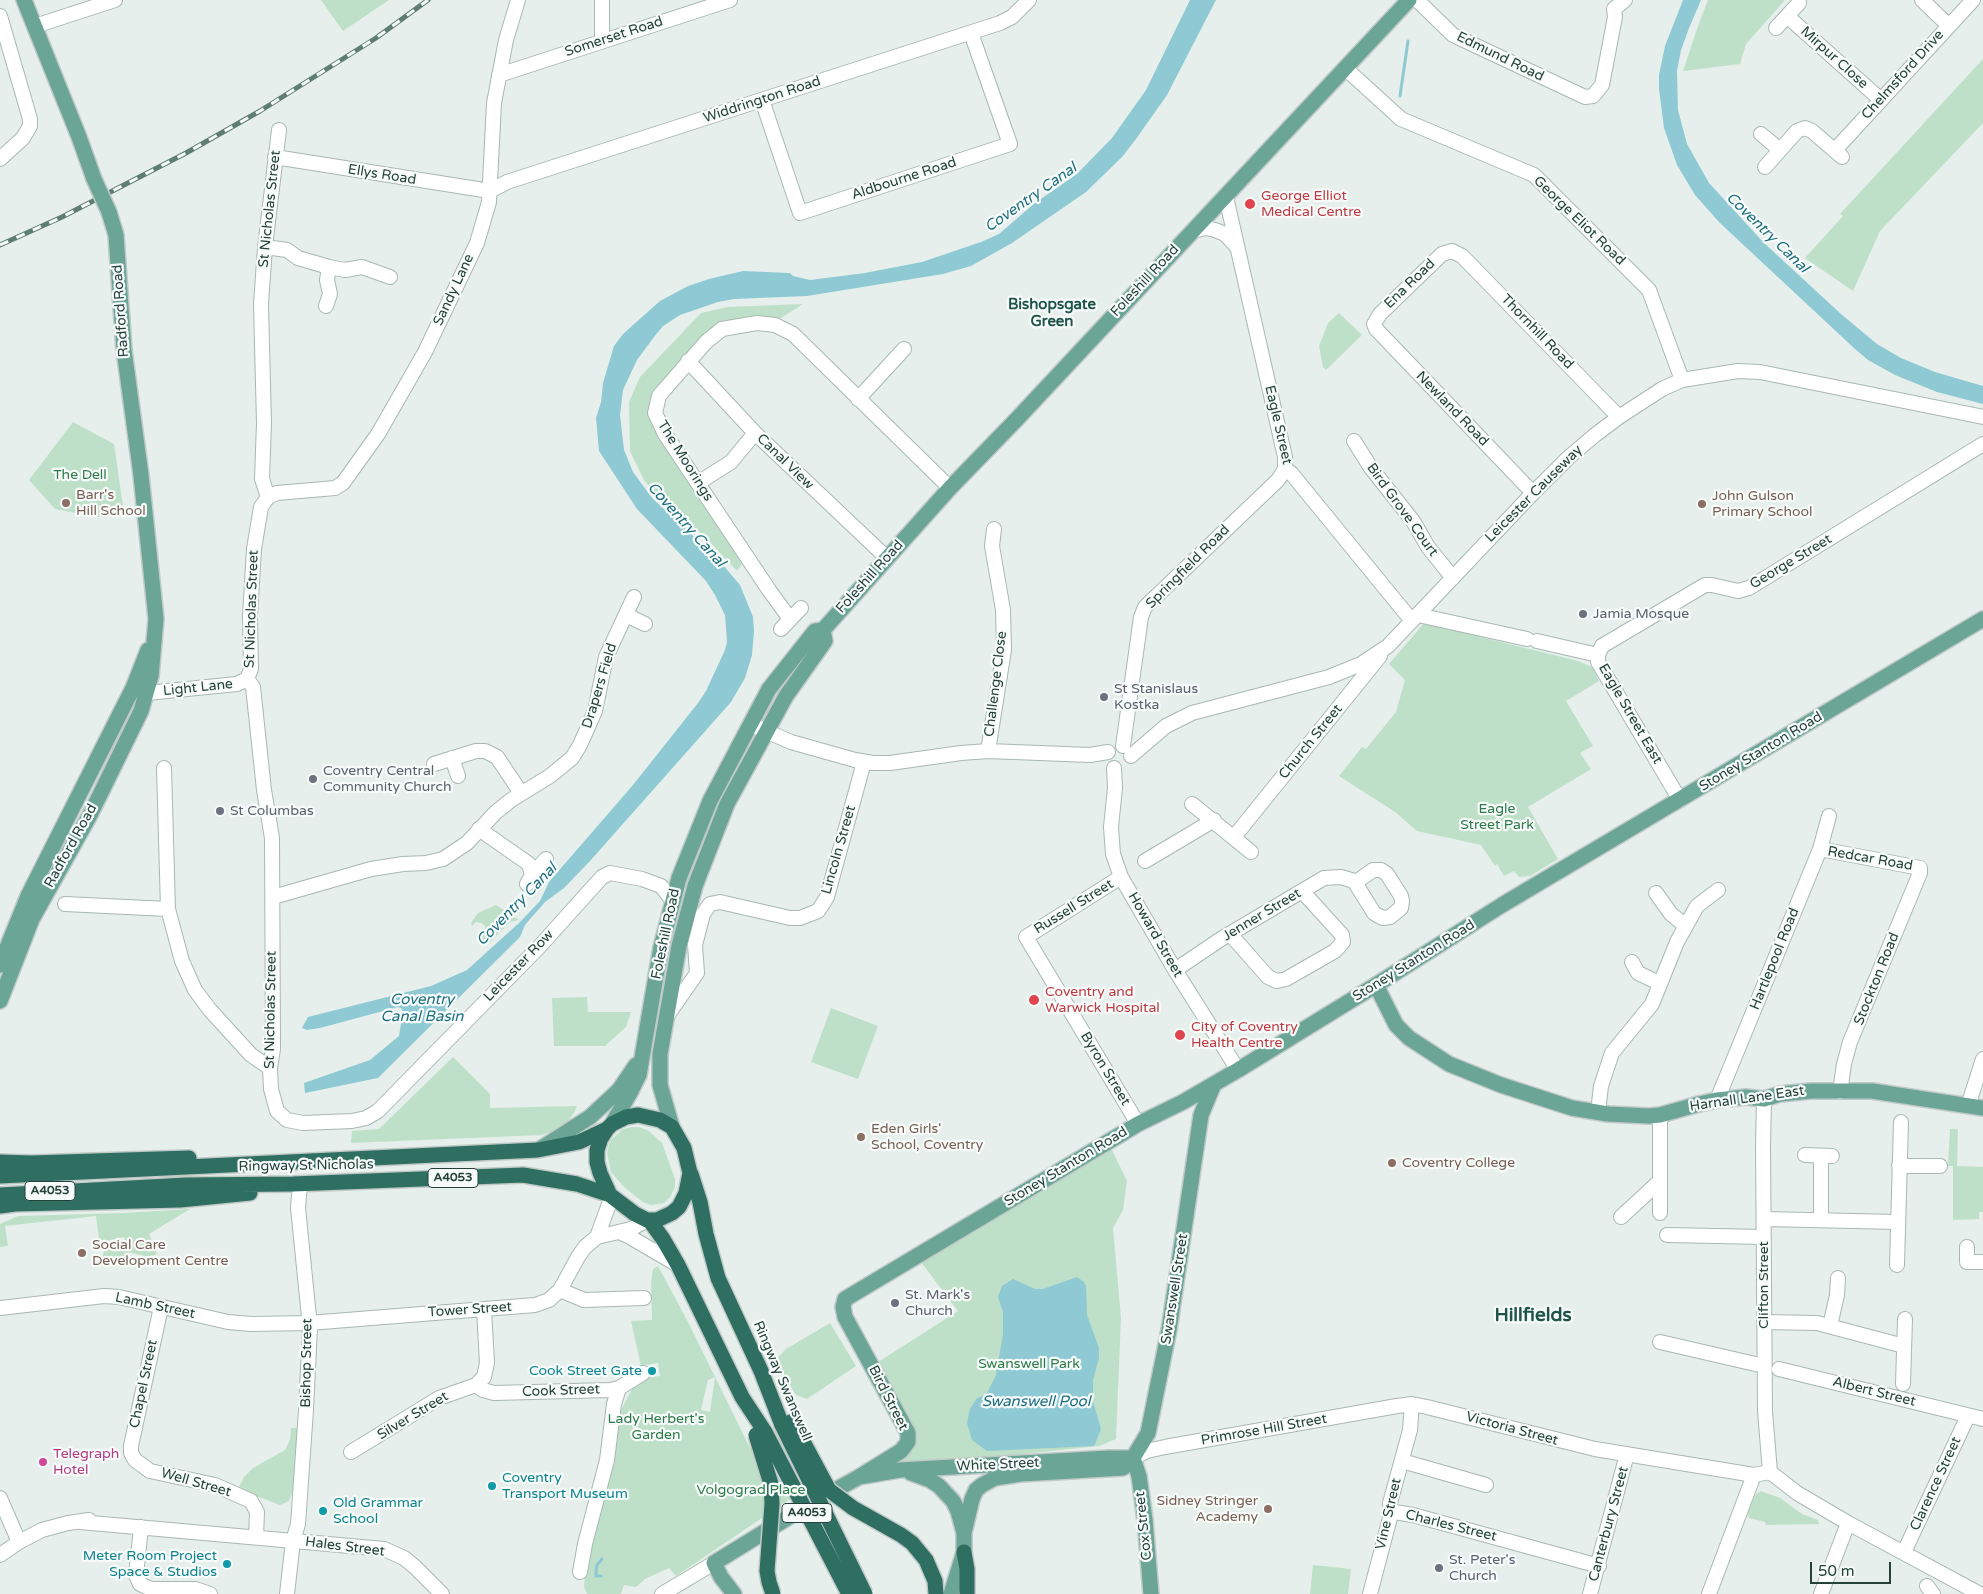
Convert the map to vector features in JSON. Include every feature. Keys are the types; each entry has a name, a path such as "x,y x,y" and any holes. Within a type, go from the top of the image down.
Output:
{"highway":[{"name":"A4053","path":"638,1115 660,1120 672,1127 684,1148 690,1173 686,1193 679,1207 667,1216 658,1220 648,1220 635,1214 611,1195 600,1173 597,1162 597,1150 601,1138 609,1126 626,1116 638,1115"},
{"name":"Ringway St Nicholas","path":"0,1176 538,1150 579,1142 609,1126"},
{"path":"0,1162 31,1163 164,1158 315,1161"},
{"name":"Ringway Swanswell","path":"690,1173 700,1202 706,1234 718,1278 865,1594"},
{"name":"Ringway St Nicholas","path":"0,1195 100,1188 297,1184 523,1175 577,1184 611,1195"},
{"path":"0,1206 180,1200 265,1192 297,1184"},
{"name":"A4053","path":"648,1220 663,1239 678,1265 761,1434 849,1594"},
{"path":"787,1423 829,1490 853,1508 912,1543 926,1560 935,1581 936,1594"},
{"path":"761,1434 771,1484 772,1504 767,1571 773,1594"},
{"path":"964,1552 967,1569 967,1594"}],"main road":[{"name":"Radford Road","path":"0,1001 32,919 90,815 141,711 152,676 153,637 156,619 146,518 124,350 116,235 109,212 94,179 24,0"},
{"name":"Foleshill Road","path":"609,1126 639,1075 661,947 679,878 710,801 769,689 815,631 823,630 950,488 1226,197 1409,0"},
{"name":"Stoney Stanton Road","path":"844,1300 1138,1124 1183,1102 1238,1070 1502,905 1983,619"},
{"name":"Foleshill Road","path":"672,1127 663,1100 659,1072 679,946 701,870 727,804 786,696 824,641 823,630"},
{"name":"Radford Road","path":"0,965 28,896 133,688 153,637"},
{"name":"Radford Road","path":"86,779 106,755 134,702 141,694 148,693"},
{"name":"Harnall Lane East","path":"1376,985 1396,1025 1409,1038 1449,1064 1501,1085 1572,1108 1635,1116 1660,1115 1717,1100 1746,1097 1764,1099 1780,1094 1811,1090 1872,1092 1983,1108"},
{"path":"538,1150 590,1117 619,1090 644,1054"},
{"name":"Swanswell Street","path":"1133,1458 1148,1433 1169,1330 1201,1115 1214,1084"},
{"path":"1183,1102 1191,1100 1197,1102 1201,1115"},
{"name":"Bird Street","path":"844,1300 843,1310 845,1317 908,1433 908,1442 901,1451 859,1477"},
{"name":"White Street","path":"714,1563 810,1504 859,1477 900,1470 1133,1458"},
{"name":"White Street","path":"964,1533 976,1490 995,1478 1021,1474 1123,1468 1133,1458"},
{"name":"Cox Street","path":"1133,1458 1139,1476 1145,1520 1151,1594"},
{"path":"900,1470 930,1480 946,1492 958,1511 964,1533 964,1552 951,1594"},
{"path":"714,1563 734,1594"}],"street":[{"path":"35,26 115,0"},
{"name":"Sandy Lane","path":"268,496 277,493 335,488 343,483 353,472 378,434 425,352 477,243 489,202 494,103 498,75 518,0"},
{"path":"602,0 602,41"},
{"name":"Somerset Road","path":"498,75 730,0"},
{"name":"Widdrington Road","path":"490,191 507,182 971,33 1005,20 1029,0"},
{"name":"Edmund Road","path":"1417,0 1453,35 1582,96 1593,96 1602,85 1615,17 1608,5"},
{"path":"1608,5 1625,0"},
{"path":"1922,0 1948,25"},
{"name":"Chelmsford Drive","path":"1765,167 1797,131 1805,128 1812,131 1838,153 1881,100 1972,0"},
{"name":"Mirpur Close","path":"1776,28 1799,3"},
{"path":"0,16 30,120 30,126 23,138 0,159"},
{"name":"Mirpur Close","path":"1787,16 1881,100"},
{"name":"Aldbourne Road","path":"762,100 800,213 1010,144 971,33"},
{"name":"George Eliot Road","path":"1345,68 1401,119 1534,175 1649,290 1682,380"},
{"name":"St Nicholas Street","path":"271,1089 270,1068 273,1048 272,838 264,790 253,687 247,679 251,669 250,616 254,549 261,507 268,496 262,479 264,423 261,304 265,247 279,130"},
{"path":"1761,134 1780,150"},
{"name":"Ellys Road","path":"275,157 490,191"},
{"name":"Eagle Street","path":"1226,197 1285,457 1285,469 1291,473 1415,618"},
{"path":"1192,231 1206,228 1215,230 1225,234 1237,248"},
{"path":"265,247 287,250 298,258 345,270 362,267 390,277"},
{"name":"Ena Road","path":"1374,324 1380,314 1442,254 1452,250"},
{"name":"Thornhill Road","path":"1452,250 1462,256 1619,417"},
{"path":"326,306 330,294 328,286 329,266"},
{"name":"The Moorings","path":"801,608 786,624 769,590 665,434 655,413 659,396 688,361 722,329 757,323 775,325 793,334 950,488"},
{"name":"Newland Road","path":"1374,324 1378,334 1533,493"},
{"path":"858,398 904,349"},
{"name":"Canal View","path":"688,361 755,432 886,558"},
{"name":"Leicester Causeway","path":"1127,751 1185,716 1208,708 1329,677 1361,664 1388,646 1533,493 1588,440 1662,389 1682,380 1738,371 1760,372 1983,417"},
{"path":"698,483 731,462 755,432"},
{"name":"Bird Grove Court","path":"1354,441 1371,468 1413,521 1428,547 1453,578"},
{"name":"George Street","path":"1598,655 1602,646 1705,585 1738,591 1749,588 1983,444"},
{"name":"Springfield Road","path":"1127,751 1143,612 1172,581 1278,480 1285,469"},
{"name":"Challenge Close","path":"988,750 1004,650 1003,610 992,546 994,529"},
{"name":"Drapers Field","path":"273,897 371,869 403,864 426,863 443,859 467,843 495,813 572,758 580,745 598,699 606,657 634,597"},
{"path":"626,615 645,624"},
{"name":"Eagle Street East","path":"1415,618 1532,640 1598,655 1598,662 1680,800"},
{"name":"Church Street","path":"1234,837 1388,646"},
{"name":"Light Lane","path":"148,693 238,684 247,679"},
{"path":"750,724 791,742 864,762 890,763 961,752 988,750 1090,755 1113,762 1128,765 1127,751 1114,747 1113,762"},
{"path":"434,764 476,751 490,752 500,761 521,793"},
{"path":"452,758 458,776"},
{"name":"Lincoln Street","path":"668,1016 697,972 695,945 703,914 710,904 720,902 790,918 800,918 818,911 827,897 864,762"},
{"name":"Howard Street","path":"1113,762 1115,788 1111,827 1114,854 1121,877 1175,970 1238,1070"},
{"path":"164,768 168,909 182,961 195,990 210,1010 250,1055 270,1068"},
{"path":"1192,804 1252,852"},
{"name":"Hartlepool Road","path":"1717,1100 1820,850 1829,816"},
{"path":"1145,861 1214,820"},
{"path":"479,829 529,864 532,875 527,884"},
{"name":"Redcar Road","path":"1820,850 1920,868"},
{"path":"532,870 538,868 546,859"},
{"name":"Stockton Road","path":"1840,1092 1844,1064 1850,1042 1920,873 1920,868"},
{"name":"Leicester Row","path":"271,1089 276,1111 287,1120 304,1124 352,1121 366,1118 400,1090 545,941 602,877 610,873 620,874 661,886"},
{"name":"Russell Street","path":"1026,937 1121,877"},
{"name":"Jenner Street","path":"1175,970 1230,934 1324,878 1342,877 1354,881"},
{"path":"672,900 661,886 679,878"},
{"path":"1598,1112 1601,1086 1612,1054 1652,1004 1677,942 1697,906 1718,890"},
{"path":"1230,934 1268,977 1277,981 1286,979 1335,951 1343,942 1342,935 1302,891"},
{"path":"1656,893 1671,914 1686,926"},
{"path":"65,904 168,909"},
{"name":"Byron Street","path":"1026,937 1138,1124"},
{"path":"1632,962 1638,973 1659,983"},
{"path":"1968,1106 1983,1059"},
{"name":"Clifton Street","path":"1764,1099 1764,1366 1765,1411 1770,1472"},
{"path":"1660,1115 1660,1213"},
{"path":"1897,1265 1901,1122"},
{"path":"1805,1155 1826,1156 1822,1219"},
{"path":"1899,1166 1940,1166"},
{"path":"1621,1217 1660,1181"},
{"name":"Bishop Street","path":"287,1594 293,1541 298,1524 306,1410 309,1323 297,1184"},
{"name":"Tower Street","path":"309,1323 543,1303 550,1300 560,1290 578,1257 597,1237 611,1195"},
{"path":"1764,1219 1898,1222"},
{"path":"597,1237 631,1230 648,1220"},
{"path":"619,1232 678,1265"},
{"path":"1667,1236 1764,1238"},
{"path":"1967,1247 1967,1262 1983,1262"},
{"path":"1830,1326 1838,1295 1838,1278"},
{"path":"560,1290 584,1300 644,1298"},
{"name":"Lamb Street","path":"0,1308 104,1296 119,1296 241,1324 309,1323"},
{"name":"Chapel Street","path":"134,1460 130,1453 131,1446 161,1307"},
{"path":"476,1385 484,1376 486,1370 484,1309"},
{"path":"1903,1384 1906,1319"},
{"path":"1764,1322 1816,1323 1904,1346"},
{"path":"1660,1342 1764,1366"},
{"name":"Albert Street","path":"1779,1369 1983,1419"},
{"name":"Cook Street","path":"476,1385 483,1390 494,1393 601,1390 619,1388 643,1373"},
{"name":"Silver Street","path":"351,1452 439,1398 476,1385"},
{"path":"580,1572 585,1544 607,1460 614,1404 619,1388"},
{"name":"Victoria Street","path":"1397,1406 1412,1404 1578,1446 1754,1475"},
{"name":"Vine Street","path":"1370,1594 1391,1514 1390,1503 1410,1430 1412,1404"},
{"name":"Primrose Hill Street","path":"1133,1458 1146,1451 1165,1447 1397,1406"},
{"name":"Clarence Street","path":"1904,1552 1968,1416"},
{"name":"Canterbury Street","path":"1590,1594 1599,1566 1627,1454"},
{"name":"Well Street","path":"134,1460 150,1470 214,1486 251,1501 257,1512 256,1538"},
{"path":"1402,1461 1486,1485"},
{"path":"1709,1594 1754,1475 1770,1472 1797,1493 1848,1523 1980,1594"},
{"path":"0,1498 19,1542"},
{"name":"Charles Street","path":"1391,1514 1394,1512 1413,1515 1599,1566"},
{"path":"0,1555 42,1530 95,1519 119,1519 166,1525 184,1530"},
{"path":"80,1522 184,1530"},
{"path":"1821,1594 1848,1523"},
{"path":"141,1527 136,1575 140,1584 151,1589 195,1589 210,1594"},
{"name":"Hales Street","path":"184,1530 384,1549 404,1558 416,1567 442,1594"},
{"path":"662,1594 714,1563"}],"green space":[{"path":"321,0 389,0 343,31"},
{"path":"1708,0 1785,0 1746,44 1740,64 1683,71"},
{"path":"1983,59 1983,123 1880,231 1853,291 1805,258 1843,216 1840,214"},
{"path":"803,304 781,318 723,325 652,412 744,561 737,571 703,535 662,502 644,480 630,451 629,402 640,377 701,313 728,307"},
{"path":"1339,313 1362,335 1326,370 1323,367 1319,346 1328,323"},
{"name":"The Dell","path":"73,422 114,444 124,513 97,517 55,509 29,480"},
{"name":"Eagle Street Park","path":"1424,623 1578,661 1592,667 1599,681 1566,701 1593,746 1580,753 1591,769 1528,807 1558,859 1530,876 1519,877 1514,871 1504,876 1497,864 1495,866 1481,845 1417,831 1395,812 1339,776 1362,747 1366,749 1396,712 1405,680 1389,664"},
{"path":"496,905 519,920 510,922 488,944 484,943 477,936 483,935 485,926 476,922 472,926 471,923 478,913"},
{"path":"587,997 588,1012 631,1012 626,1027 605,1046 554,1046 552,998"},
{"path":"831,1008 878,1026 858,1079 811,1062"},
{"path":"453,1057 490,1094 490,1108 577,1106 574,1113 568,1121 555,1130 542,1135 351,1143 352,1131 379,1129"},
{"path":"639,1127 649,1131 662,1143 675,1179 675,1188 664,1203 651,1205 643,1202 624,1187 611,1172 607,1153 610,1141 623,1129"},
{"path":"1950,1129 1958,1129 1957,1166 1983,1167 1983,1212 1979,1212 1979,1219 1953,1220 1953,1166 1948,1166"},
{"name":"Swanswell Park","path":"1111,1148 1127,1181 1123,1210 1113,1228 1121,1318 1116,1439 1099,1446 899,1467 900,1457 907,1450 875,1364 958,1311 918,1258"},
{"path":"190,1209 149,1234 157,1254 149,1257 128,1252 125,1264 102,1258 105,1248 126,1243 124,1237 102,1242 99,1239 96,1216 5,1226 8,1246 0,1247 0,1224 18,1216"},
{"path":"658,1266 688,1322 750,1448 777,1472 805,1489 676,1576 669,1568 645,1579 636,1587 624,1585 621,1594 587,1594 584,1586 587,1560 619,1414 634,1385 647,1378 660,1376 658,1363 641,1366 631,1321 652,1320 651,1283 653,1269","holes":["715,1377 710,1412 701,1410 708,1380"]},
{"path":"830,1323 856,1366 807,1399 796,1395 777,1364 778,1357 786,1349"},
{"path":"291,1428 298,1428 294,1487 289,1501 280,1505 238,1489 244,1477 253,1468 285,1450 290,1440"},
{"path":"1761,1491 1780,1498 1802,1514 1818,1520 1819,1524 1766,1525 1765,1522 1749,1518 1748,1512 1756,1494"},
{"path":"1313,1565 1351,1569 1348,1594 1310,1594"}],"water":[{"name":"Coventry Canal","path":"1190,0 1216,0 1167,95 1136,139 1122,157 1086,192 1012,243 971,266 943,274 807,296 734,299 718,302 680,315 663,326 654,337 637,360 623,390 620,415 624,450 633,472 652,498 717,558 740,585 753,617 754,631 752,655 745,678 731,702 590,861 564,888 545,902 525,925 520,937 378,1078 305,1093 304,1083 370,1060 399,1036 403,1012 398,1007 307,1030 302,1028 308,1017 431,986 467,970 520,922 540,901 549,882 633,785 698,703 706,691 725,650 727,642 725,615 715,595 706,581 637,509 599,451 596,418 601,402 603,383 614,346 623,334 660,301 688,286 709,279 743,271 790,273 793,276 810,280 865,273 922,262 999,234 1035,203 1077,174 1112,138 1146,90"},
{"path":"1683,0 1701,0 1681,50 1677,71 1678,110 1687,144 1709,183 1764,243 1841,314 1877,344 1901,358 1935,372 1983,386 1983,404 1937,392 1895,375 1868,360 1720,223 1695,195 1677,165 1664,128 1659,89 1659,75 1665,46"},
{"name":"Swanswell Pool","path":"1077,1277 1086,1286 1087,1315 1099,1348 1099,1358 1093,1380 1093,1401 1101,1429 1094,1446 987,1451 972,1440 967,1423 970,1409 977,1398 985,1395 996,1375 1003,1334 1003,1312 998,1297 1002,1286 1013,1279 1035,1289 1043,1289"}],"waterway":[{"path":"1400,96 1408,41"},
{"path":"601,1576 596,1576 596,1571 597,1565 602,1559"}],"railway":[{"path":"0,245 62,217 186,153 260,111 376,38 428,0"}],"place":[{"name":"George Elliot Medical Centre","path":"1250,204"},
{"name":"Barr's Hill School","path":"66,503"},
{"name":"John Gulson Primary School","path":"1702,504"},
{"name":"Jamia Mosque","path":"1583,614"},
{"name":"St Stanislaus Kostka","path":"1104,697"},
{"name":"Coventry Central Community Church","path":"313,779"},
{"name":"St Columbas","path":"220,811"},
{"name":"Coventry and Warwick Hospital","path":"1034,1000"},
{"name":"City of Coventry Health Centre","path":"1180,1035"},
{"name":"Eden Girls' School, Coventry","path":"861,1137"},
{"name":"Coventry College","path":"1392,1163"},
{"name":"Social Care Development Centre","path":"82,1253"},
{"name":"St. Mark's Church","path":"895,1303"},
{"name":"Cook Street Gate","path":"652,1371"},
{"name":"Telegraph Hotel","path":"43,1462"},
{"name":"Coventry Transport Museum","path":"492,1486"},
{"name":"Sidney Stringer Academy","path":"1268,1509"},
{"name":"Old Grammar School","path":"323,1511"},
{"name":"Meter Room Project Space & Studios","path":"227,1564"},
{"name":"St. Peter's Church","path":"1439,1568"}],"district":[{"name":"Bishopsgate Green","path":"1052,314"},
{"name":"Hillfields","path":"1533,1316"}],"water label":[{"name":"Coventry Canal Basin","path":"422,1008"}],"park label":[{"name":"Lady Herbert's Garden","path":"656,1428"},
{"name":"Volgograd Place","path":"751,1490"}]}
